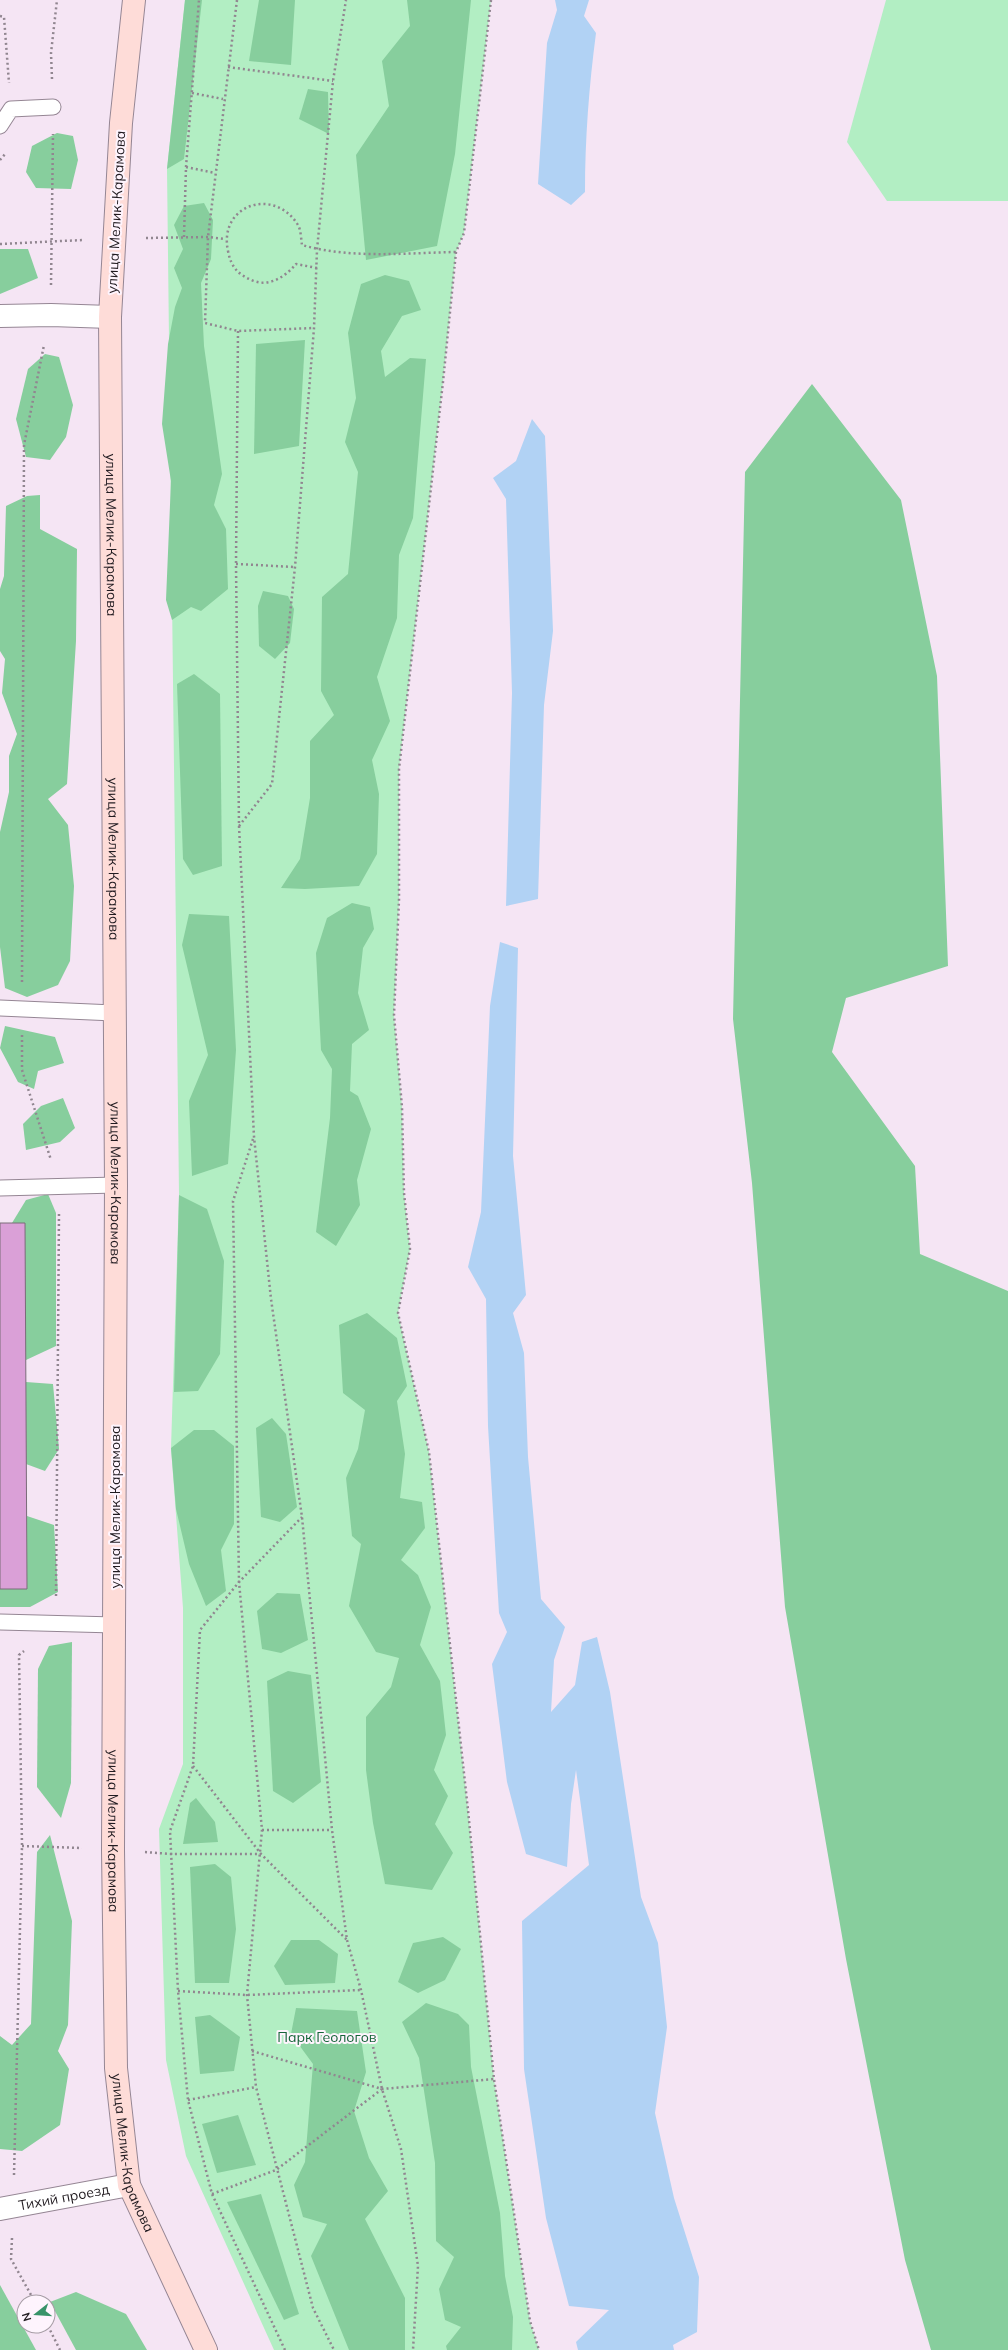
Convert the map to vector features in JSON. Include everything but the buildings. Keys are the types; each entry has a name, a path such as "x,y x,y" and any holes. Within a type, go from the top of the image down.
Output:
{"main road":[{"name":"улица Мелик-Карамова","path":"134,0 121,123 110,317 116,1185 115,1625 112,1850 116,2068 129,2185 206,2350"}],"street":[{"path":"0,316 51,315 110,317"},
{"name":"Тихий проезд","path":"7,2207 129,2185"}],"lane":[{"path":"0,126 11,109 53,107"},
{"path":"0,1008 114,1013"},
{"path":"0,1188 59,1185 116,1185"},
{"path":"0,1622 115,1625"}],"path":[{"path":"31,2294 11,2258 7,2207 22,1846 19,1655 56,1624 59,1185 22,1070 24,445 51,315 53,107 51,53 57,0"},
{"path":"199,0 186,167 184,237 225,239"},
{"path":"237,0 223,99 208,237 205,323 238,331 314,328"},
{"path":"239,826 272,784 295,567 314,328 317,250 333,81 346,0"},
{"path":"491,0 464,233 456,252 443,382 399,769 399,900 394,1015 402,1107 404,1192 410,1249 398,1313 429,1452 468,1810 494,2079 530,2321 539,2350"},
{"path":"0,16 4,17 11,109"},
{"path":"228,67 333,81"},
{"path":"192,93 223,99"},
{"path":"186,167 215,173"},
{"path":"316,268 296,264 290,271 273,282 256,282 239,275 230,260 225,239 229,223 239,210 255,204 271,204 287,212 298,226 302,245 317,250 348,254 456,252"},
{"path":"238,331 236,564 239,826 254,1137 271,1299 302,1517 332,1830 347,1940 361,1990 382,2088 401,2149 418,2266 412,2350"},
{"path":"236,564 295,567"},
{"path":"254,1137 233,1202 239,1582 262,1830 247,1995 256,2087 276,2170 313,2308 334,2350"},
{"path":"285,2350 212,2194 188,2100 178,1991 170,1831 193,1766 200,1630 239,1582 302,1517"},
{"path":"193,1766 261,1854 347,1940"},
{"path":"262,1830 332,1830"},
{"path":"170,1854 261,1854"},
{"path":"178,1991 247,1995 361,1990"},
{"path":"252,2050 382,2088 494,2079"},
{"path":"188,2100 256,2087"},
{"path":"212,2194 276,2170 382,2088"},
{"path":"52,2334 60,2350"}],"green space":[{"name":"Парк Геологов","path":"185,0 491,0 464,233 456,252 443,382 399,769 399,900 394,1015 402,1107 404,1193 410,1249 398,1313 429,1452 468,1810 494,2079 530,2321 539,2350 274,2350 186,2156 166,2060 159,1829 183,1764 183,1608 171,1448 179,1195 167,169"},
{"path":"185,0 202,0 184,159 167,169"},
{"path":"259,0 295,0 291,65 249,61"},
{"path":"407,0 471,0 455,154 437,246 366,260 356,155 389,106 382,61 410,26"},
{"path":"886,0 1008,0 1008,201 887,201 847,142"},
{"path":"308,89 328,92 329,134 299,119"},
{"path":"57,133 73,136 78,160 71,189 36,188 26,172 32,146"},
{"path":"204,203 213,220 211,259 201,283 204,346 222,474 214,505 226,529 228,589 201,611 191,607 172,620 166,600 171,481 162,424 168,344 175,307 182,288 174,268 183,249 174,225 184,206"},
{"path":"0,249 28,249 38,278 0,294"},
{"path":"385,275 409,281 421,310 402,316 381,351 385,377 410,358 426,359 413,518 399,555 397,618 377,677 390,721 372,760 379,794 377,854 359,886 305,889 281,888 300,859 310,798 310,741 334,715 321,691 322,597 348,574 358,472 345,442 356,398 348,333 361,284"},
{"path":"305,340 299,446 254,454 256,344"},
{"path":"45,354 59,357 73,405 66,437 50,460 26,457 16,419 28,369"},
{"path":"812,384 901,500 937,676 948,966 846,998 832,1052 915,1166 920,1254 1008,1291 1008,2350 931,2350 905,2260 846,1959 785,1607 752,1183 733,1019 745,472"},
{"path":"40,495 40,529 77,549 76,641 67,784 48,799 68,825 74,886 70,961 58,985 27,997 5,988 0,947 0,832 9,792 9,756 17,734 2,693 5,659 0,651 0,589 4,576 6,506 27,496"},
{"path":"263,591 288,596 294,609 290,643 275,659 259,646 258,606"},
{"path":"194,674 220,694 222,866 193,875 183,859 177,684"},
{"path":"352,903 370,907 374,929 363,948 358,993 369,1030 352,1044 350,1091 358,1096 371,1129 357,1180 360,1205 336,1246 316,1232 330,1118 332,1069 321,1050 316,953 327,918"},
{"path":"189,914 229,916 236,1050 228,1164 192,1176 189,1101 208,1055 182,945"},
{"path":"5,1026 55,1037 64,1063 38,1071 34,1089 18,1082 0,1048"},
{"path":"63,1098 75,1128 60,1142 26,1150 23,1124 41,1106"},
{"path":"48,1194 56,1213 56,1346 26,1360 12,1223 26,1200"},
{"path":"179,1195 207,1209 224,1261 220,1354 198,1391 174,1392"},
{"path":"367,1313 397,1338 407,1386 397,1401 405,1454 400,1498 422,1502 425,1528 401,1560 418,1575 431,1607 420,1645 440,1681 446,1735 434,1770 448,1796 435,1824 453,1853 432,1890 385,1884 373,1823 366,1770 366,1717 391,1687 399,1658 376,1652 349,1606 361,1544 352,1536 346,1478 358,1449 365,1410 343,1393 339,1325"},
{"path":"26,1382 53,1384 59,1449 45,1471 26,1464"},
{"path":"272,1418 286,1434 297,1507 280,1522 261,1517 256,1428"},
{"path":"194,1430 214,1430 234,1446 234,1524 221,1550 226,1591 206,1606 189,1564 176,1509 171,1448"},
{"path":"27,1516 54,1525 58,1592 30,1607 0,1607 0,1589 27,1588"},
{"path":"277,1593 300,1594 308,1640 281,1653 262,1649 257,1611"},
{"path":"72,1642 71,1783 61,1818 37,1787 38,1669 49,1646"},
{"path":"288,1671 311,1675 321,1782 293,1803 273,1791 267,1681"},
{"path":"196,1798 215,1822 218,1842 183,1844 190,1803"},
{"path":"50,1835 72,1921 68,2025 58,2051 69,2069 60,2125 22,2151 0,2149 0,2036 12,2045 31,2024 37,1852"},
{"path":"215,1864 231,1877 236,1929 229,1983 195,1983 190,1867"},
{"path":"443,1937 461,1949 445,1980 418,1993 398,1982 413,1943"},
{"path":"291,1940 319,1940 338,1954 335,1983 285,1985 274,1966"},
{"path":"426,2003 458,2014 469,2025 471,2067 500,2213 505,2276 513,2317 512,2350 447,2350 446,2346 461,2327 445,2320 439,2289 454,2257 436,2241 435,2163 419,2058 402,2022"},
{"path":"296,2008 357,2011 366,2072 354,2111 369,2158 388,2191 365,2219 405,2298 405,2350 349,2350 311,2256 327,2224 303,2217 294,2185 305,2162 313,2064 291,2034"},
{"path":"210,2015 240,2037 234,2071 200,2074 195,2017"},
{"path":"238,2115 256,2165 217,2173 202,2124"},
{"path":"261,2194 299,2314 284,2320 227,2202"},
{"path":"0,2285 16,2314 16,2334 27,2334 36,2350 0,2350"},
{"path":"76,2292 126,2314 147,2350 76,2350 56,2313 56,2300"}],"water":[{"path":"555,0 589,0 584,16 596,33 588,112 585,192 571,205 538,184 547,43 557,10"},
{"path":"532,419 545,436 553,631 544,705 538,899 506,906 512,693 506,499 493,478 516,461"},
{"path":"500,942 518,948 513,1156 526,1295 513,1313 524,1353 528,1457 541,1599 565,1627 554,1660 551,1712 575,1685 582,1642 597,1637 610,1692 641,1897 658,1943 667,2027 655,2113 674,2198 699,2277 697,2332 673,2345 674,2350 578,2350 576,2342 609,2310 569,2306 546,2218 524,2069 522,1921 589,1865 576,1770 571,1804 567,1867 526,1854 507,1782 492,1664 507,1632 499,1613 488,1426 486,1299 468,1267 481,1212 490,1006"}]}
